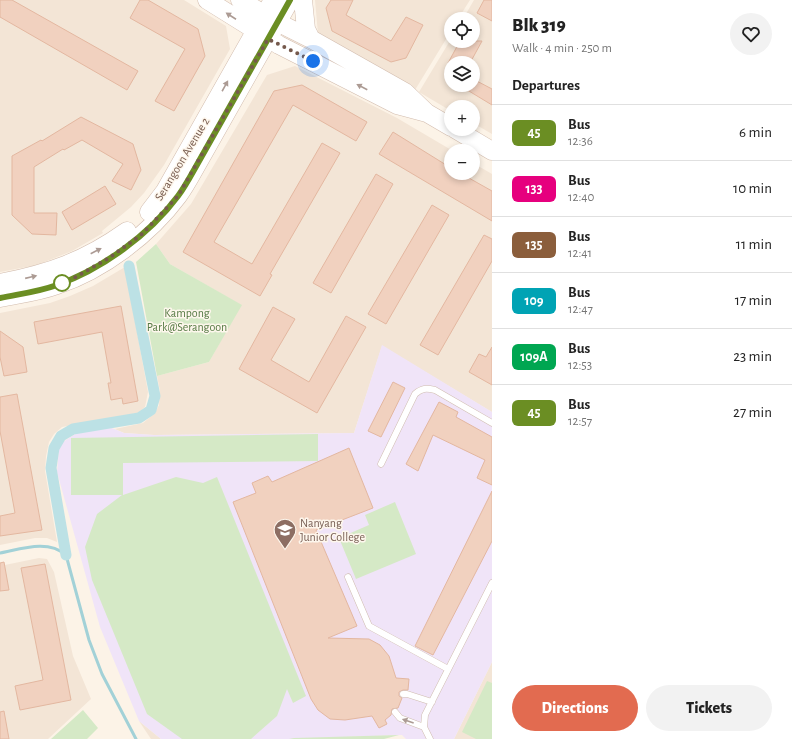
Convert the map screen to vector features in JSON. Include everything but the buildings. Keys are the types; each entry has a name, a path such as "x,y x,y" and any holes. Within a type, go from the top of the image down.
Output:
{"main road":[{"path":"207,0 262,35 397,105 428,113"},
{"path":"240,0 271,12 311,39 405,92 428,113 444,123"},
{"name":"Serangoon Avenue 2","path":"0,298 38,290 74,278 109,258 156,221 178,196 194,170 262,35 271,12 290,0"},
{"path":"303,0 306,29 311,39"},
{"name":"Serangoon Avenue 2","path":"0,283 48,272 78,260 106,246 134,226 149,212 165,191 262,35"},
{"path":"467,136 492,151"}],"lane":[{"path":"381,464 415,394 420,390 426,388 435,390 492,423"},
{"path":"348,577 369,626 448,669"},
{"path":"430,739 424,727 425,715 492,583"},
{"path":"403,694 432,702"},
{"path":"395,712 400,718 424,727"}],"shaded area":[{"path":"0,0 184,0 226,26 230,49 164,165 144,193 131,207 102,231 103,233 72,251 37,265 0,272"},
{"path":"315,0 470,0 462,12 444,12 444,42 415,90 318,34"},
{"path":"474,0 492,0 492,134 480,127 480,100 444,100 444,107 419,92 446,48 480,48 480,12 467,12"},
{"path":"295,66 397,118 444,146 444,180 480,180 480,167 492,174 492,412 382,346 354,433 154,435 124,433 115,429 143,423 155,413 159,405 160,391 157,376 209,362 241,305 170,264 156,244 191,204 267,75"},
{"path":"125,267 148,392 145,407 138,413 62,427 54,434 49,442 45,471 57,542 47,538 35,538 0,545 0,313 50,303 70,296 93,286"},
{"name":"Nanyang Junior College","path":"382,345 492,412 492,662 454,739 406,739 402,735 289,739 161,739 139,721 100,627 57,472 59,447 63,442 80,431 107,426 124,433 154,435 354,433"},
{"path":"39,558 47,559 54,572 73,656 91,699 48,739 0,739 0,566"},
{"path":"492,662 492,739 454,739"},
{"path":"139,721 161,739 151,739"}],"green space":[{"name":"Kampong Park@Serangoon","path":"156,244 170,264 242,305 209,362 157,376 136,262"},
{"path":"318,434 318,461 123,463 123,495 176,477 203,483 217,477 306,696 293,703 287,689 277,716 251,739 182,739 147,714 92,580 85,547 97,514 122,495 71,495 71,438"},
{"path":"395,502 416,554 356,579 339,538 369,525 365,515"},
{"path":"487,681 492,683 492,739 476,739 462,732"},
{"path":"83,710 98,728 87,739 51,739"},
{"path":"399,735 384,739 289,739 294,738"}],"waterway":[{"path":"66,555 51,468 54,448 61,436 73,429 139,418 151,410 155,396 129,266"},
{"path":"0,553 34,546 43,546 59,550 66,555 89,640 102,674 136,739"}],"bus line":[{"name":"45","path":"0,298 56,286 74,278 109,258 141,235 156,221 178,196 194,170 290,0"}],"place":[{"name":"Nanyang Junior College","path":"285,550"}],"route":[{"path":"62,283 74,278 109,258 141,235 156,221 178,196 268,39 313,61"}]}
